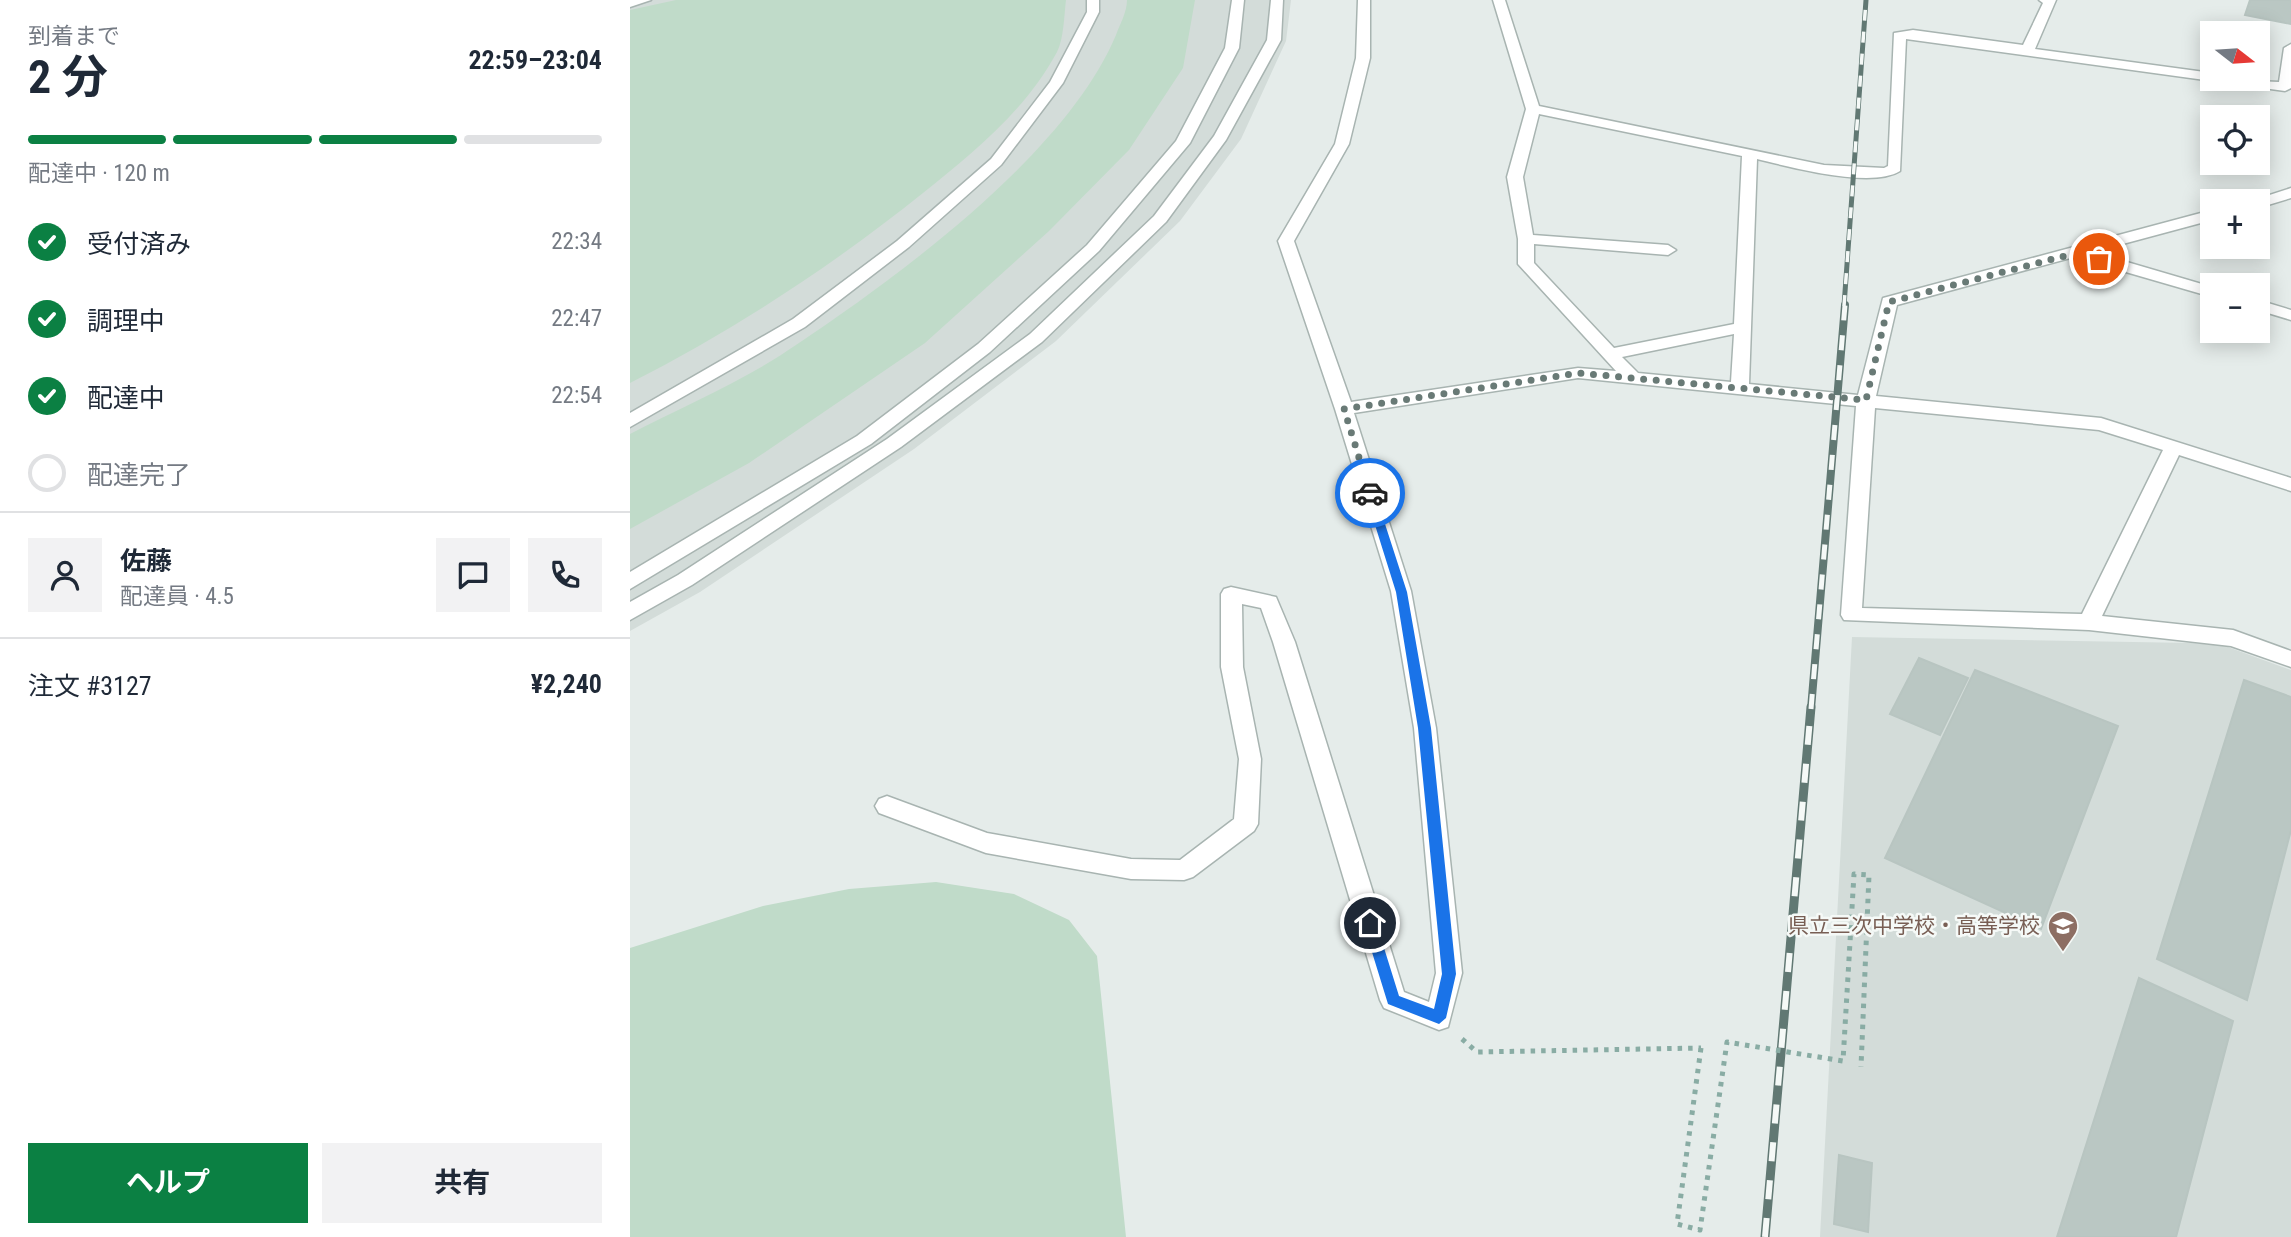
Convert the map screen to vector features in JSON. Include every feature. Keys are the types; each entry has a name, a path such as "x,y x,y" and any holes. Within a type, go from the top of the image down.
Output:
{"street":[{"path":"630,3 645,0"},
{"path":"630,421 799,323 902,244 996,162 1056,83 1093,12 1093,0"},
{"path":"630,582 863,440 984,348 1093,247 1182,143 1232,48 1238,0"},
{"path":"630,611 685,580 894,443 1036,338 1160,219 1221,137 1273,40 1277,0"},
{"path":"887,806 986,843 1131,869 1184,870 1246,824 1250,759 1232,667 1231,594 1269,602 1284,642 1393,1000 1439,1018 1449,974 1424,728 1401,592 1344,409 1286,241 1342,144 1363,58 1364,0"},
{"path":"1499,0 1534,109 1515,177 1526,240 1526,264 1632,378"},
{"path":"2028,50 2050,1 2045,0"},
{"path":"1534,109 1824,170 1886,173 1895,168 1899,36 1913,34 2200,75"},
{"path":"2270,86 2285,88 2291,48"},
{"path":"1740,388 1751,153"},
{"path":"2270,199 2291,193"},
{"path":"2200,218 1889,302 1866,400 1851,615 2089,622 2234,638 2291,659"},
{"path":"1526,240 1668,250"},
{"path":"2076,253 2200,289"},
{"path":"2270,309 2291,315"},
{"path":"1610,354 1743,327"},
{"path":"1344,409 1578,373 2101,424 2291,485"},
{"path":"2089,622 2174,446"}],"path":[{"path":"1439,1018 1477,1052 1701,1048 1677,1224 1700,1230 1727,1042 1843,1061 1854,874 1869,876 1861,1067"}],"shaded area":[{"path":"630,0 1291,0 1286,41 1241,139 1180,221 1056,341 914,449 700,592 630,631"},
{"name":"県立三次中学校・高等学校","path":"1852,637 2191,643 2225,646 2291,670 2291,1237 1820,1237"}],"green space":[{"path":"676,0 1066,0 1057,52 1030,93 979,146 889,220 818,271 744,319 630,383 630,10"},
{"path":"1127,0 1195,0 1183,68 1129,150 1049,231 925,343 749,463 630,529 630,434 781,355 872,292 970,214 1016,171 1057,126 1091,81 1116,35"},
{"path":"936,882 1014,894 1069,920 1097,956 1126,1237 630,1237 630,948 763,906 849,889"}],"building":[{"path":"2250,0 2291,0 2291,24 2245,15"},
{"path":"1919,658 1968,678 1940,735 1890,714"},
{"path":"1975,670 2118,726 2041,929 1885,858"},
{"path":"2244,680 2291,697 2291,830 2247,1000 2157,959"},
{"path":"2139,978 2233,1021 2176,1237 2057,1237"},
{"path":"1839,1155 1872,1163 1868,1232 1834,1224"}],"railway":[{"path":"1844,306 1866,0"},
{"path":"1811,709 1845,305"},
{"path":"1765,1237 1811,707"}],"way so far":[{"path":"1370,493 1344,409 1578,373 1866,400 1889,302 2076,253 2099,259"}],"place":[{"name":"県立三次中学校・高等学校","path":"2063,953"}],"route":[{"path":"1370,493 1401,592 1424,728 1449,974 1439,1018 1393,1000 1370,923"}]}
